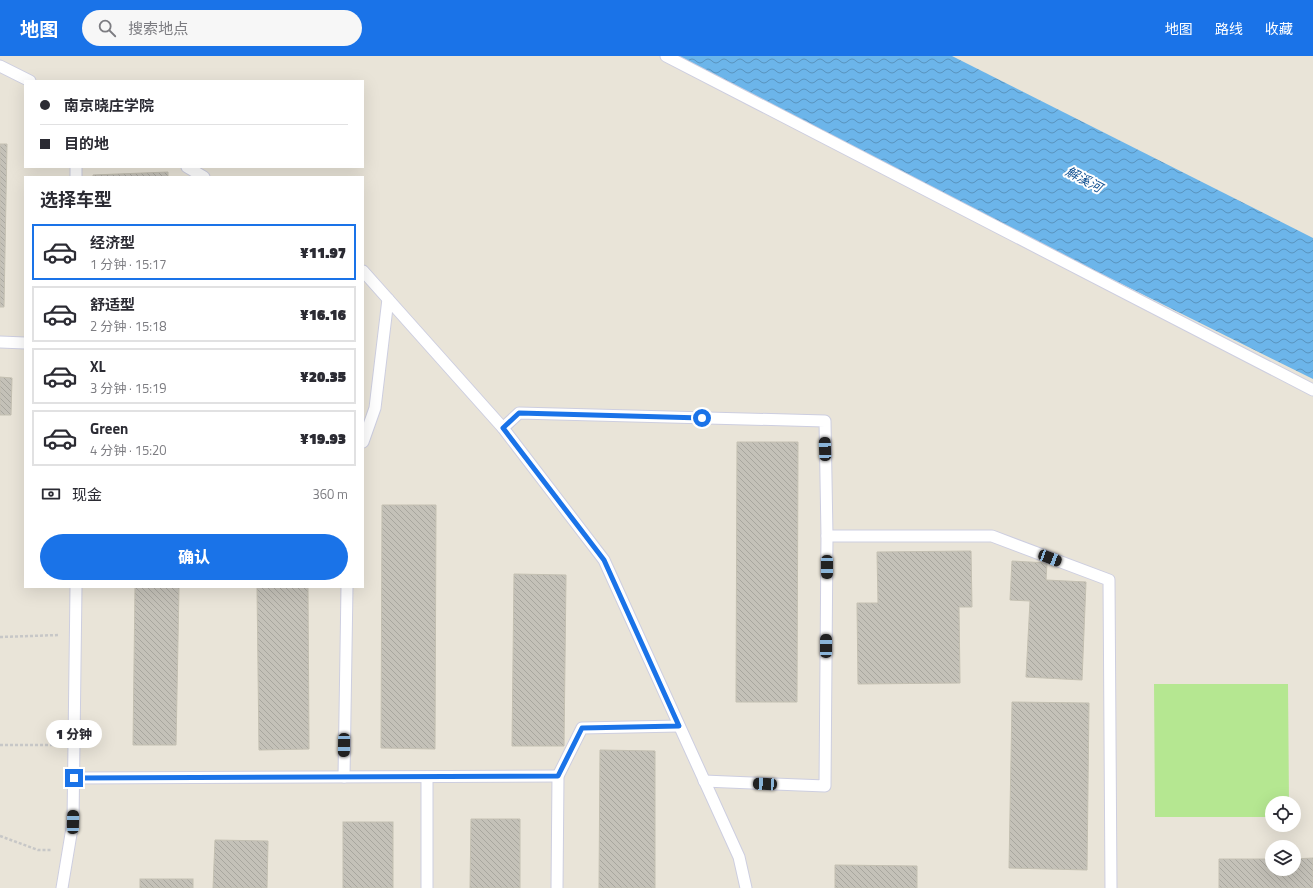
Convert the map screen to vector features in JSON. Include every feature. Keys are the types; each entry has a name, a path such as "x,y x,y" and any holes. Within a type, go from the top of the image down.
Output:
{"lane":[{"path":"666,56 1313,390"},
{"path":"0,66 28,80"},
{"path":"189,168 202,176"},
{"path":"364,272 503,428 604,560 739,857 746,888"},
{"path":"364,439 375,408 388,299"},
{"path":"0,342 24,343"},
{"path":"503,428 519,413 825,421 827,536 826,786 704,781"},
{"path":"827,536 992,536 1108,580 1111,888"},
{"path":"62,888 73,822 76,588"},
{"path":"344,777 348,588"},
{"path":"557,888 558,776 582,728 679,726"},
{"path":"74,778 558,776"},
{"path":"427,777 427,888"}],"path":[{"path":"0,637 76,634"},
{"path":"0,745 74,745"},
{"path":"0,836 38,850 68,850"}],"green space":[{"path":"1154,684 1288,684 1289,796 1265,796 1265,817 1155,817"}],"water":[{"name":"解溪河","path":"663,56 952,56 1313,238 1313,379"}],"building":[{"path":"0,144 7,144 4,307 0,307"},
{"path":"168,172 168,176 93,175"},
{"path":"0,377 12,378 11,415 0,415"},
{"path":"737,442 798,442 797,702 736,702"},
{"path":"382,505 436,505 435,749 381,748"},
{"path":"971,551 972,607 959,607 960,683 858,684 857,603 878,603 877,552"},
{"path":"1012,561 1047,563 1046,580 1086,582 1082,680 1026,677 1030,601 1010,600"},
{"path":"514,574 566,575 564,746 512,746"},
{"path":"135,588 179,588 176,745 133,745"},
{"path":"257,588 308,588 309,749 259,750"},
{"path":"1012,702 1089,703 1087,870 1009,868"},
{"path":"600,750 655,751 655,888 599,888"},
{"path":"471,819 520,819 520,888 470,888"},
{"path":"343,822 393,822 393,888 343,888"},
{"path":"215,840 268,841 267,888 213,888"},
{"path":"1313,858 1313,888 1219,888 1219,859 1265,859 1265,876 1301,876 1301,859"},
{"path":"835,865 917,866 917,888 835,888"},
{"path":"140,879 193,879 193,888 140,888"}],"route":[{"path":"74,778 558,776 582,728 679,726 604,560 503,428 519,413 702,418"}]}
